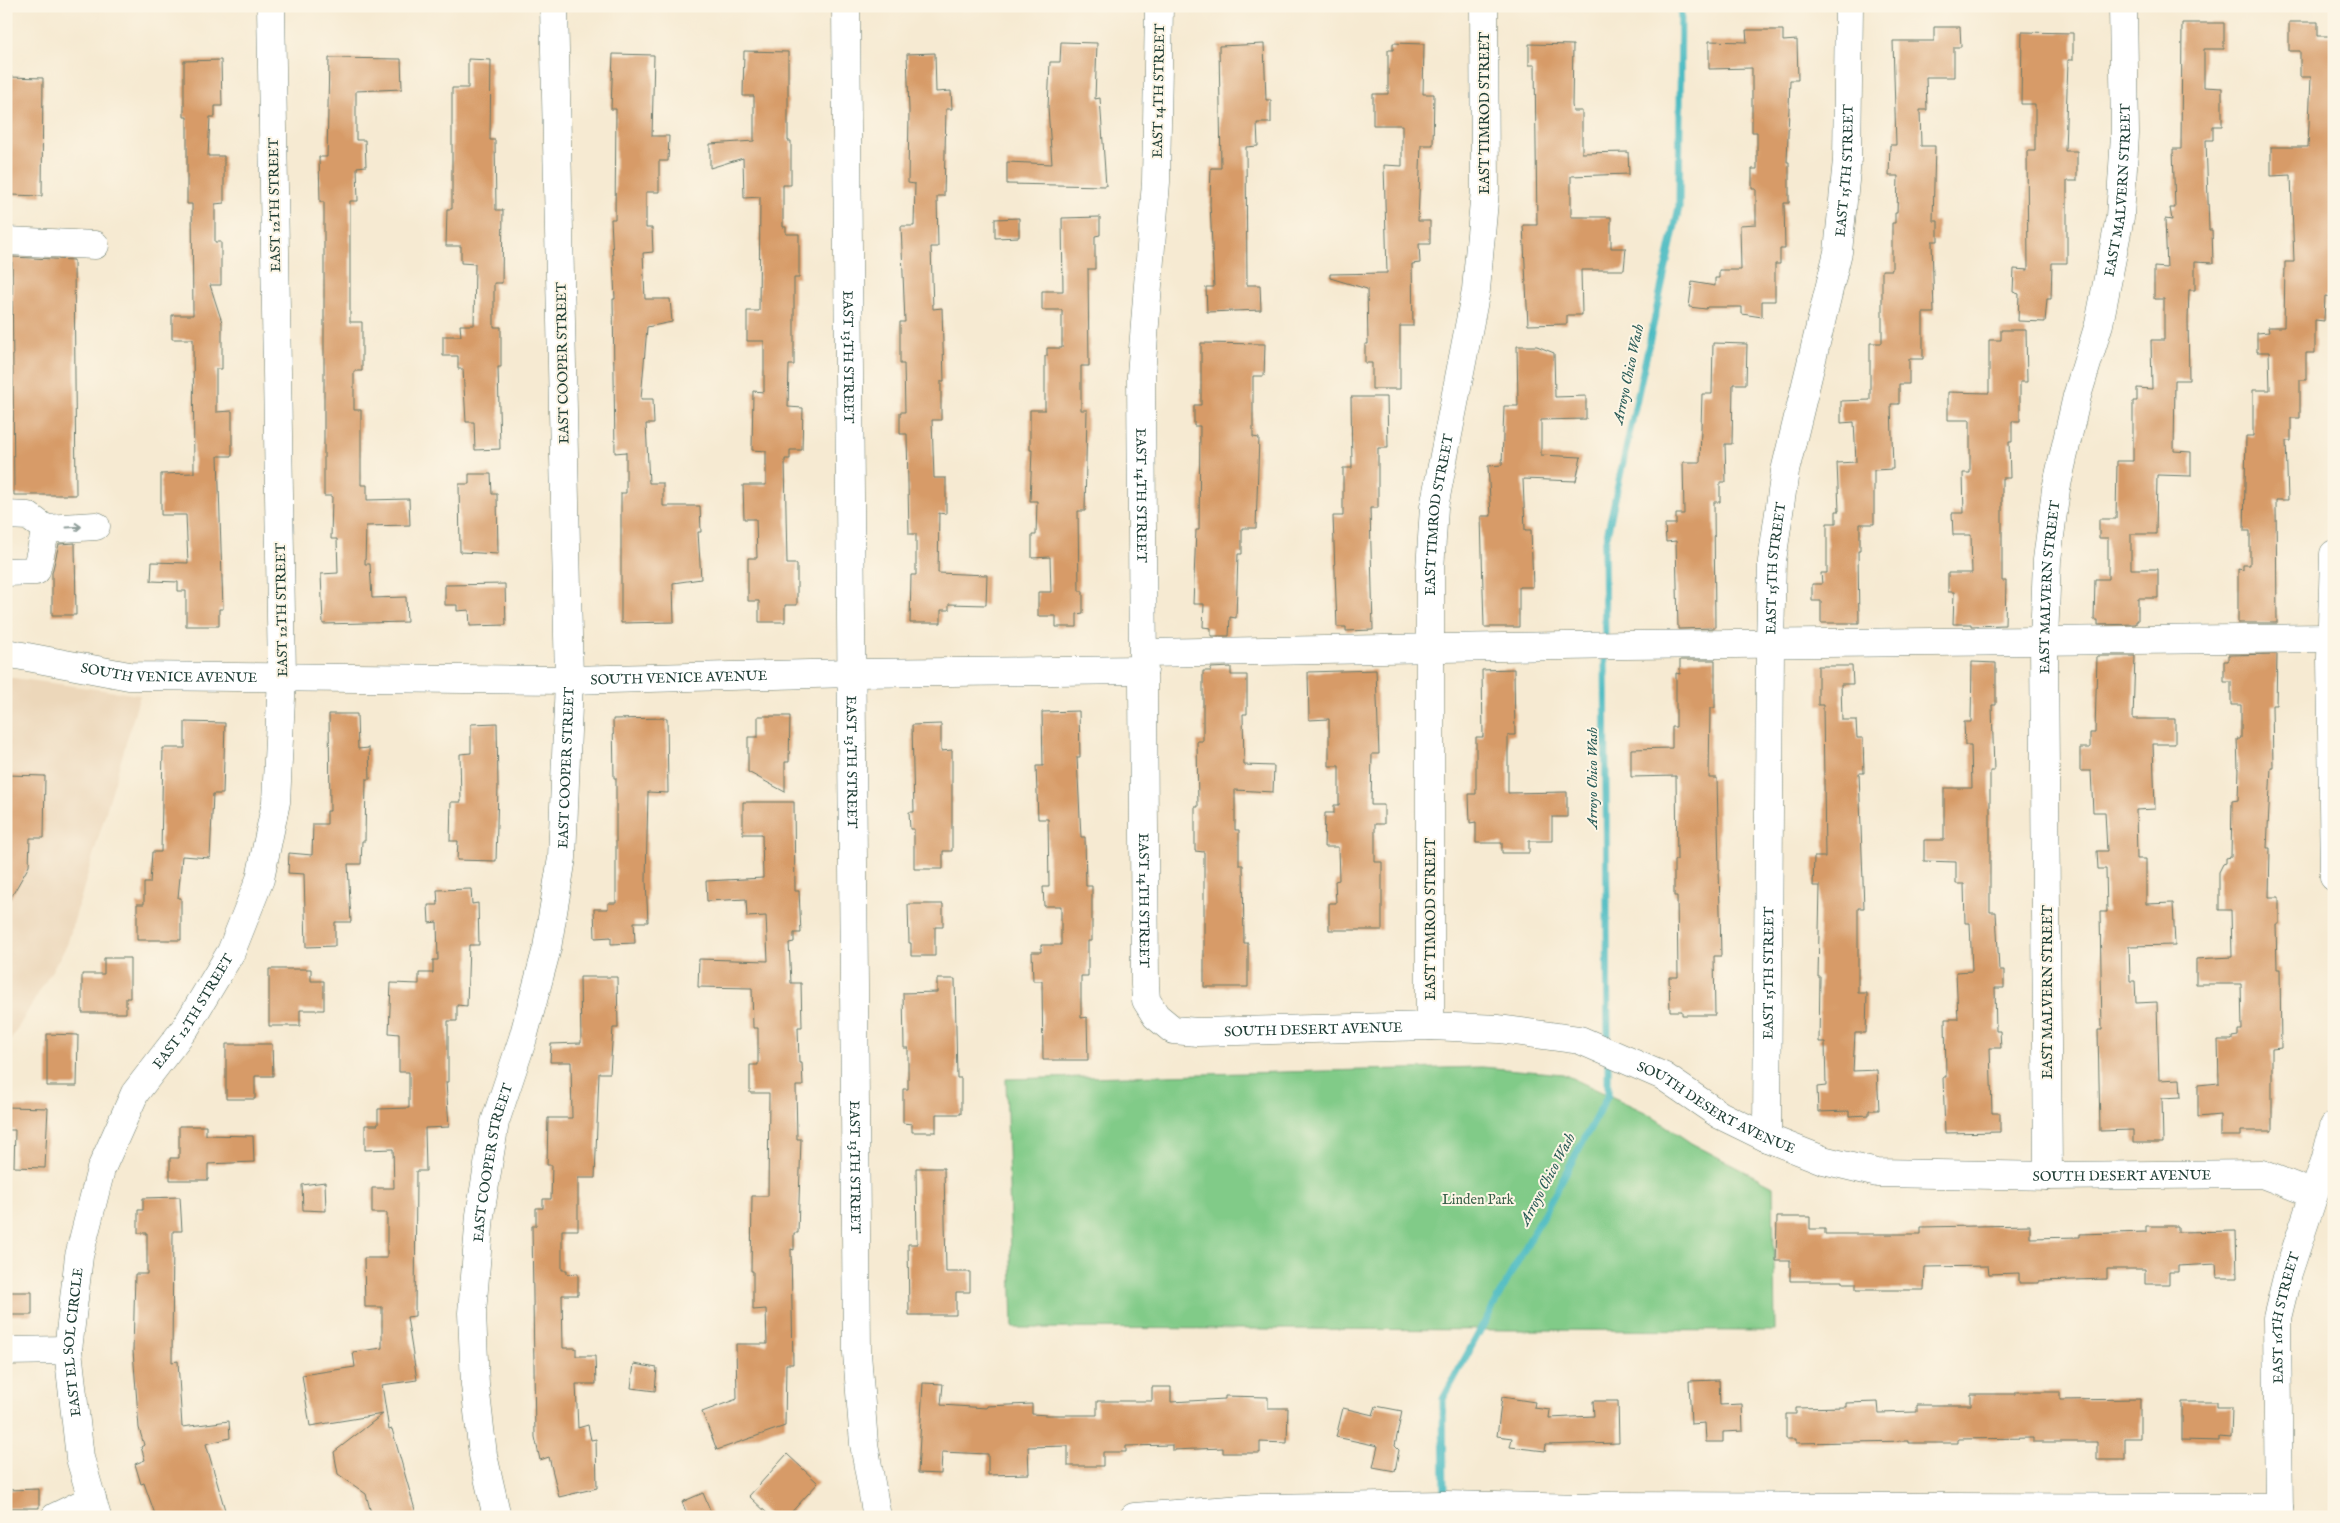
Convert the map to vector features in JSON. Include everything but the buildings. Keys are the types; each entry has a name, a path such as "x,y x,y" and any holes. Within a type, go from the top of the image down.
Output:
{"street":[{"name":"EAST 12TH STREET","path":"101,1170 135,1093 186,1027 231,952 260,879 276,802 282,677 271,6"},
{"name":"EAST COOPER STREET","path":"498,1517 483,1455 476,1385 472,1313 480,1215 495,1122 522,1038 547,948 562,858 569,680 554,6"},
{"name":"EAST 13TH STREET","path":"846,6 857,1353 864,1444 877,1517"},
{"name":"EAST 14TH STREET","path":"1145,985 1141,375 1156,182 1159,6"},
{"name":"EAST TIMROD STREET","path":"1430,1026 1430,570 1434,507 1476,290 1485,190 1484,6"},
{"name":"EAST 15TH STREET","path":"1767,1138 1772,561 1785,471 1838,252 1847,160 1849,6"},
{"name":"EAST MALVERN STREET","path":"2048,1176 2044,642 2046,560 2056,489 2077,396 2099,324 2120,218 2125,134 2123,6"},
{"path":"6,241 95,245"},
{"path":"6,515 28,516 46,529 96,526"},
{"path":"6,572 36,571 46,529"},
{"path":"2334,554 2332,652 2334,877"},
{"name":"SOUTH VENICE AVENUE","path":"6,653 129,676 569,680 852,673 1430,648 2044,642 2332,652"},
{"name":"SOUTH DESERT AVENUE","path":"1145,985 1146,1000 1156,1016 1173,1030 1198,1032 1430,1026 1499,1029 1580,1040 1664,1076 1720,1115 1767,1138 1823,1160 1877,1173 2048,1176 2262,1174 2314,1194"},
{"name":"EAST 16TH STREET","path":"2279,1512 2277,1318 2288,1273 2334,1126"},
{"name":"EAST EL SOL CIRCLE","path":"95,1508 80,1458 68,1350 79,1256 101,1170"},
{"path":"6,1351 68,1350"},
{"path":"1134,1517 1444,1505 1587,1508 1607,1512 2279,1512"},
{"path":"55,1517 95,1508"}],"shaded area":[{"path":"6,677 140,695 67,945 6,1048"}],"green space":[{"name":"Linden Park","path":"1482,1067 1563,1074 1647,1113 1691,1143 1773,1186 1775,1331 1013,1328 1006,1079"}],"waterway":[{"name":"Arroyo Chico Wash","path":"1605,641 1604,549 1679,207 1681,6"},
{"name":"Arroyo Chico Wash","path":"1605,651 1608,1046"},
{"name":"Arroyo Chico Wash","path":"1444,1499 1443,1399 1608,1095 1608,1059"}]}
